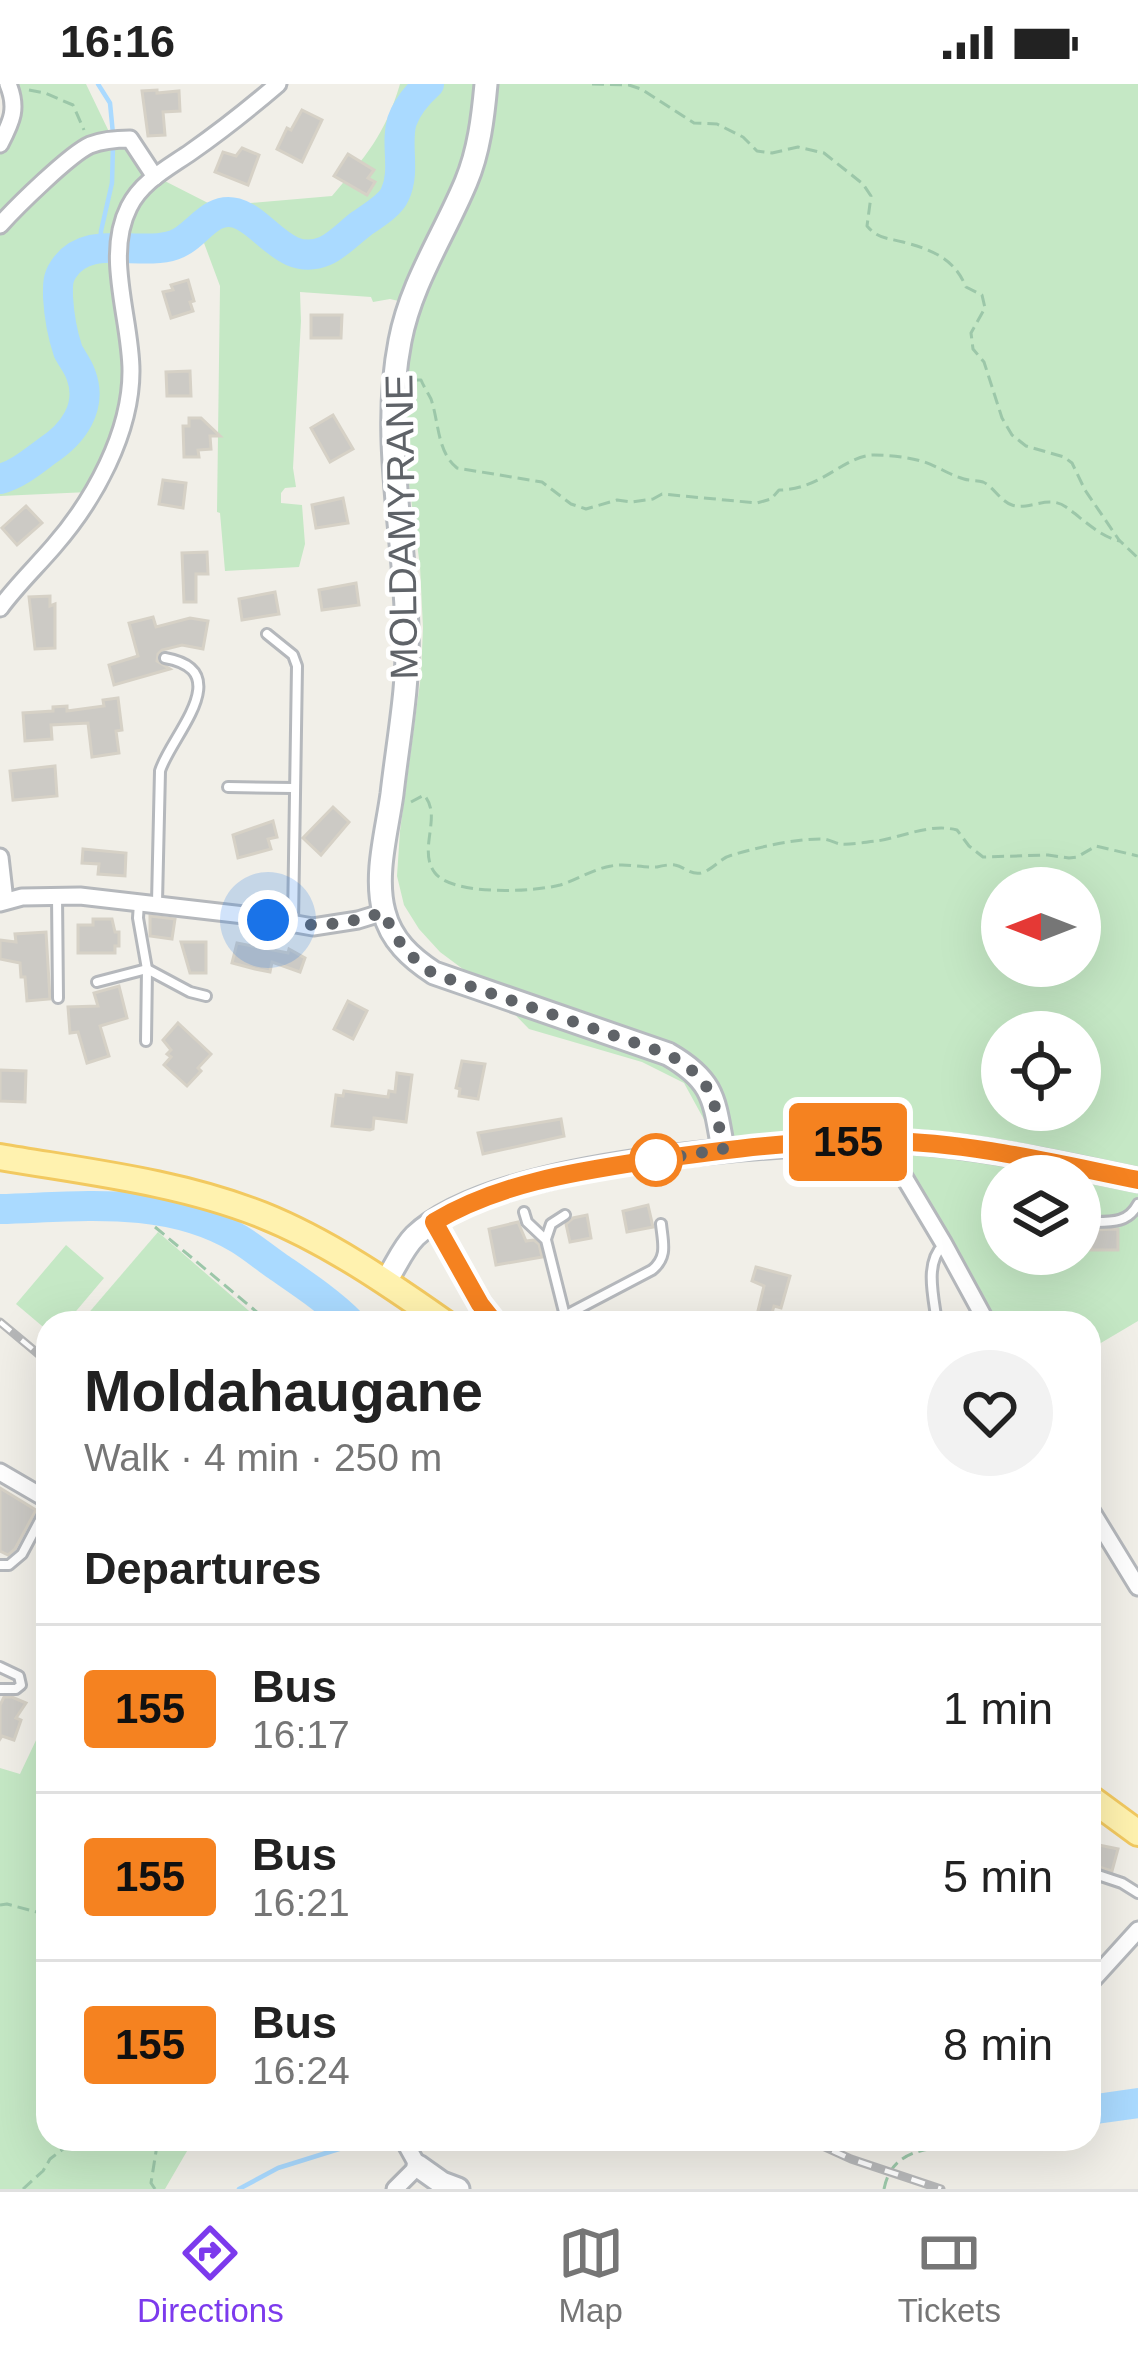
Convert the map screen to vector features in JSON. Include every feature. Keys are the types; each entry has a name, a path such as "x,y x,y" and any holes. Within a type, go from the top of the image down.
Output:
{"main road":[{"path":"0,1157 130,1179 232,1204 287,1226 427,1311"},
{"path":"1101,1806 1138,1833"}],"street":[{"path":"0,608 91,495 125,415 131,371 120,263 121,235 131,202 154,177 278,84"},
{"name":"MOLDAMYRANE","path":"384,912 381,873 407,647 392,442 395,377 416,286 466,182 486,84"},
{"path":"0,144 14,114 9,86"},
{"path":"0,225 76,154 108,141 130,139 154,177"},
{"path":"0,857 2,902 57,895 139,901 293,924 332,925 384,912 401,946 434,974 654,1049 682,1063 705,1082 712,1096 723,1149"},
{"path":"882,1141 980,1311"},
{"path":"385,1282 414,1237 470,1203 598,1168 723,1149 882,1141 1017,1156 1138,1180"},
{"path":"434,1222 486,1311"},
{"path":"0,1472 36,1495"},
{"path":"1101,1527 1138,1587"},
{"path":"1101,1971 1138,1930"},
{"path":"405,2151 407,2181 442,2182 458,2189"}],"lane":[{"path":"267,634 293,655 297,666 293,924"},
{"path":"157,904 160,772 198,695 192,668 166,658"},
{"path":"228,787 293,788"},
{"path":"57,895 58,998"},
{"path":"139,901 146,1041"},
{"path":"97,982 146,969 206,997"},
{"path":"1101,1221 1122,1220 1138,1204"},
{"path":"524,1212 527,1222 546,1240"},
{"path":"564,1311 546,1240 551,1224 565,1215"},
{"path":"574,1311 661,1263 661,1224"},
{"path":"936,1311 932,1263 944,1244"},
{"path":"0,1565 9,1565 22,1554 36,1527"},
{"path":"0,1667 19,1676 21,1685 0,1689"},
{"path":"1101,1875 1138,1893"}],"path":[{"path":"592,84 640,89 694,123 717,124 743,137 757,151 798,147 824,153 871,196 867,218 875,236 950,260 966,286 982,295 985,308 971,333 973,349 984,362 1012,435 1026,446 1064,457 1072,464 1120,541 1138,558"},
{"path":"9,86 73,105 83,129 108,141"},
{"path":"395,377 421,380 448,461 457,468 542,482 571,504 586,508 666,494 757,503 771,499 779,490 802,488 826,478 861,456 876,454 920,460 979,481 1018,507 1042,501 1064,505 1102,536 1120,541"},
{"path":"391,802 427,796 433,815 432,869 460,886 483,890 560,885 611,866 674,864 698,874 727,856 777,844 820,839 837,844 873,842 914,830 951,827 983,857 1069,858 1096,846 1138,856"},
{"path":"155,1227 256,1311"},
{"path":"0,1904 36,1912"},
{"path":"23,2189 60,2151"},
{"path":"155,2189 156,2151"},
{"path":"884,2189 888,2172 902,2158 934,2151"}],"green space":[{"path":"15,84 86,84 112,138 125,136 153,175 208,203 239,204 332,196 373,144 400,84 1138,84 1138,1321 1101,1343 1101,1311 971,1311 894,1149 732,1153 713,1136 684,1083 642,1062 529,1029 419,929 404,905 397,876 423,628 402,431 403,381 420,306 300,292 296,487 281,493 281,503 302,505 305,544 299,567 225,571 217,512 220,286 204,243 150,262 126,263 125,424 89,492 0,496 0,141"},
{"path":"158,1232 249,1311 90,1311"},
{"path":"66,1245 104,1278 76,1311 36,1311 36,1321 16,1304"},
{"path":"36,1740 36,2151 187,2151 165,2189 0,2189 0,1768 20,1774"}],"building":[{"path":"142,91 179,91 180,111 163,112 165,135 148,136"},
{"path":"302,110 322,120 302,162 277,149"},
{"path":"242,148 259,155 248,185 215,172 223,152 236,156"},
{"path":"348,154 374,170 368,178 375,182 367,195 334,176"},
{"path":"188,280 193,311 171,318 163,292"},
{"path":"311,315 342,315 341,338 311,338"},
{"path":"190,371 191,396 167,396 166,372"},
{"path":"333,415 353,449 330,462 311,428"},
{"path":"189,418 201,418 220,436 210,436 211,449 198,450 199,457 184,457 183,426 189,426"},
{"path":"163,480 186,483 183,508 159,504"},
{"path":"343,498 348,523 316,528 312,505"},
{"path":"26,506 42,523 17,545 2,528"},
{"path":"207,552 208,574 196,574 196,602 184,602 182,553"},
{"path":"356,583 359,605 322,610 319,590"},
{"path":"275,592 279,614 242,620 239,599"},
{"path":"50,596 50,606 55,604 55,648 35,649 29,597"},
{"path":"153,617 156,627 190,618 208,621 203,649 182,645 162,650 157,661 170,669 114,685 109,665 138,656 129,623"},
{"path":"118,698 119,753 92,757 88,723 51,725 52,739 25,741 23,713 104,706 103,700"},
{"path":"55,766 57,796 13,800 10,771"},
{"path":"333,807 349,822 321,855 303,838"},
{"path":"273,821 277,837 268,839 271,849 238,858 233,835"},
{"path":"83,849 126,853 125,876 98,874 99,864 82,863"},
{"path":"150,916 175,919 172,939 150,936"},
{"path":"93,919 112,919 119,932 115,953 78,953 78,925 93,925"},
{"path":"46,932 50,999 27,1001 20,963 0,959 0,940 16,942 15,934"},
{"path":"181,942 206,942 206,973 190,973"},
{"path":"237,943 288,953 289,949 305,958 300,972 272,962 270,972 255,969 232,963"},
{"path":"119,986 127,1018 100,1026 109,1056 87,1063 78,1032 70,1033 68,1007 98,1006 94,993"},
{"path":"348,1001 367,1011 353,1039 334,1029"},
{"path":"178,1023 211,1054 187,1086 164,1065 171,1050 163,1040"},
{"path":"462,1061 485,1064 478,1099 459,1096 456,1088"},
{"path":"0,1070 26,1071 25,1102 0,1101"},
{"path":"397,1073 412,1075 406,1122 374,1118 370,1130 332,1126 336,1095 343,1096 344,1091 388,1097 389,1091 395,1092"},
{"path":"561,1119 564,1136 483,1154 478,1133"},
{"path":"648,1205 653,1227 627,1232 623,1211"},
{"path":"587,1215 591,1238 570,1242 566,1224"},
{"path":"518,1222 526,1241 539,1244 542,1257 496,1265 489,1229"},
{"path":"1118,1229 1118,1250 1101,1250 1101,1230"},
{"path":"756,1267 790,1276 781,1308 758,1311 764,1286 752,1281"},
{"path":"0,1488 36,1510 8,1555 0,1551"},
{"path":"4,1697 26,1703 16,1718 21,1720 14,1740 0,1739"},
{"path":"1101,1845 1118,1849 1112,1871 1101,1868"}],"waterway":[{"path":"98,84 110,103 113,134"},
{"path":"0,479 56,444 82,409 84,387 68,351 58,297 60,277 73,259 99,249 174,245 227,212 247,218 287,249 311,255 325,251 393,198 400,176 402,121 429,84"},
{"path":"100,248 112,183 113,146"},
{"path":"0,1209 92,1206 182,1215 239,1239 337,1311"},
{"path":"1101,2108 1138,2103"},
{"path":"239,2189 278,2168 333,2151"}],"railway":[{"path":"0,1322 36,1352"},
{"path":"833,2151 941,2189"}],"bus line":[{"name":"155","path":"486,1311 434,1222 505,1190 598,1168 723,1149 882,1141 1017,1156 1138,1180"}],"route":[{"path":"268,920 313,927 384,912 401,946 434,974 668,1054 705,1082 723,1149 656,1160"}]}
